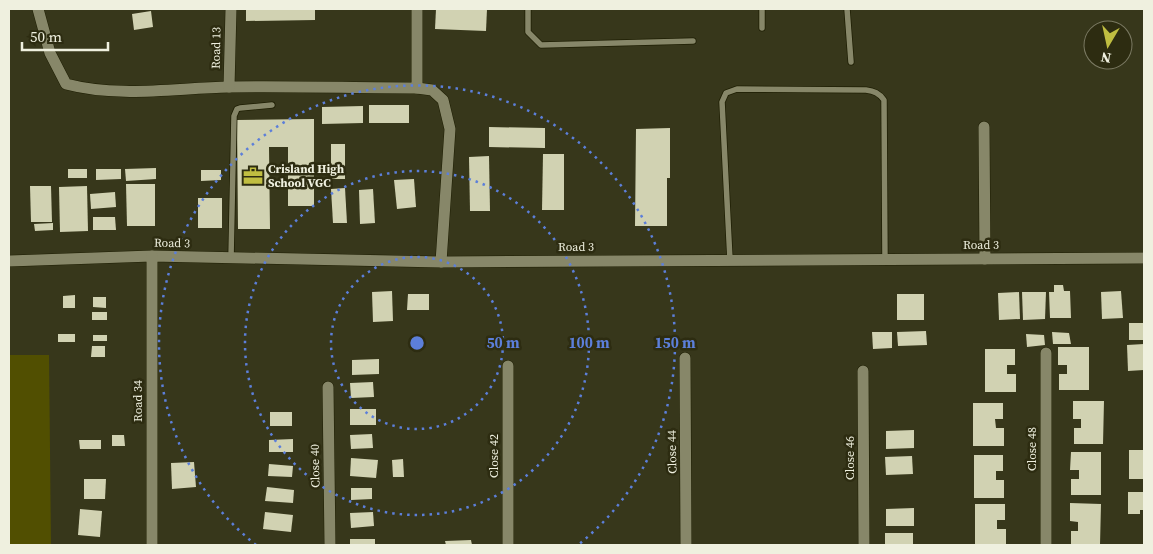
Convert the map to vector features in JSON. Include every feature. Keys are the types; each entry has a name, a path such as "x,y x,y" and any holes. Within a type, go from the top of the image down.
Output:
{"street":[{"path":"38,9 50,53 66,84 84,89 115,91 229,87 417,88 432,90 443,100 450,129 442,262"},
{"name":"Road 13","path":"229,87 231,9"},
{"path":"417,9 417,88"},
{"path":"984,127 985,259"},
{"name":"Road 3","path":"9,261 152,256 442,262 1144,258"},
{"name":"Road 34","path":"152,256 152,545"},
{"name":"Close 48","path":"1046,353 1046,545"},
{"name":"Close 44","path":"685,358 686,545"},
{"name":"Close 42","path":"508,366 508,545"},
{"name":"Close 46","path":"863,371 864,545"},
{"name":"Close 40","path":"328,387 330,545"}],"lane":[{"path":"528,9 528,32 541,45 693,42"},
{"path":"762,9 762,28"},
{"path":"847,9 851,62"},
{"path":"730,260 722,102 726,93 737,89 866,90 874,91 881,95 884,100 885,260"},
{"path":"231,258 235,112 240,108 272,104"}],"shaded area":[{"path":"9,355 49,355 51,545 9,545"}],"building":[{"path":"246,9 315,9 315,20 246,21"},
{"path":"436,9 487,9 486,31 435,29"},
{"path":"151,11 153,27 134,30 132,14"},
{"path":"369,105 409,105 409,123 369,123"},
{"path":"363,106 363,123 322,124 322,107"},
{"name":"Crisland High School VGC","path":"314,119 314,206 288,206 288,147 269,147 270,229 238,229 237,120"},
{"path":"489,127 545,128 545,148 489,147"},
{"path":"670,128 670,178 667,178 667,226 635,226 636,129"},
{"path":"331,144 345,144 345,179 331,179"},
{"path":"543,154 564,154 564,210 542,210"},
{"path":"489,156 490,211 470,211 469,157"},
{"path":"156,168 156,179 126,181 125,169"},
{"path":"68,169 87,169 87,178 68,178"},
{"path":"96,169 121,169 121,179 96,180"},
{"path":"201,170 221,170 221,180 201,181"},
{"path":"414,179 416,207 397,209 394,180"},
{"path":"126,184 155,184 155,226 127,226"},
{"path":"30,186 51,186 52,222 31,222"},
{"path":"87,186 88,231 60,232 59,187"},
{"path":"345,188 347,223 333,223 331,189"},
{"path":"373,189 375,223 360,224 359,190"},
{"path":"115,192 116,207 91,209 90,194"},
{"path":"198,198 222,198 222,228 198,228"},
{"path":"93,217 115,217 116,230 93,230"},
{"path":"53,223 53,230 35,231 34,224"},
{"path":"1054,285 1063,285 1064,291 1070,291 1071,318 1050,318 1049,292 1054,292"},
{"path":"392,291 393,321 373,322 372,292"},
{"path":"1121,291 1123,318 1102,319 1101,292"},
{"path":"1019,292 1020,319 999,320 998,293"},
{"path":"1022,292 1046,292 1045,319 1023,320"},
{"path":"408,294 429,294 429,310 407,310"},
{"path":"897,294 924,294 924,320 897,320"},
{"path":"75,295 75,308 63,308 63,296"},
{"path":"93,297 106,297 106,308 93,307"},
{"path":"92,312 107,312 107,320 92,320"},
{"path":"1129,323 1144,323 1144,340 1129,340"},
{"path":"926,331 927,345 898,346 897,332"},
{"path":"872,332 892,332 892,348 873,349"},
{"path":"1052,332 1069,333 1071,344 1053,344"},
{"path":"58,334 75,334 75,342 58,342"},
{"path":"1026,334 1044,335 1045,345 1027,347"},
{"path":"93,335 107,335 107,341 93,341"},
{"path":"1144,344 1144,370 1128,371 1127,345"},
{"path":"92,346 105,346 105,357 91,357"},
{"path":"1058,347 1089,347 1089,390 1059,390 1059,374 1067,374 1067,365 1058,365"},
{"path":"985,349 1015,349 1015,365 1007,365 1007,374 1016,374 1016,392 985,392"},
{"path":"379,359 379,374 352,375 352,360"},
{"path":"373,382 374,397 351,398 350,383"},
{"path":"1073,401 1104,401 1103,444 1074,444 1074,428 1081,428 1081,419 1073,419"},
{"path":"973,403 1003,403 1003,419 995,419 996,428 1004,428 1004,446 973,446"},
{"path":"350,409 376,409 376,425 350,425"},
{"path":"270,412 292,412 292,426 270,426"},
{"path":"914,430 914,448 886,449 886,431"},
{"path":"372,434 373,448 351,449 350,435"},
{"path":"112,435 124,435 125,446 112,446"},
{"path":"293,439 293,452 269,452 269,440"},
{"path":"79,440 101,440 101,449 80,449"},
{"path":"1129,450 1144,450 1144,479 1129,479"},
{"path":"1071,452 1101,452 1101,495 1071,495 1071,479 1079,479 1079,470 1070,470"},
{"path":"974,455 1003,455 1003,471 996,471 996,480 1004,480 1004,498 974,498"},
{"path":"912,456 913,474 886,475 885,457"},
{"path":"351,458 378,460 376,478 350,476"},
{"path":"403,459 404,477 393,477 392,460"},
{"path":"194,462 196,487 172,489 171,463"},
{"path":"269,464 293,466 292,477 268,476"},
{"path":"84,479 106,479 105,499 84,499"},
{"path":"267,487 294,490 293,503 265,501"},
{"path":"351,488 372,488 372,499 351,500"},
{"path":"1128,492 1144,492 1144,510 1140,510 1140,514 1128,514"},
{"path":"1070,503 1101,504 1100,545 1071,545 1071,531 1078,531 1078,522 1070,521"},
{"path":"975,504 1005,504 1005,520 997,520 997,529 1006,529 1006,545 975,545"},
{"path":"914,508 914,526 886,526 886,509"},
{"path":"80,509 102,511 100,537 78,535"},
{"path":"265,512 293,515 291,532 263,529"},
{"path":"373,512 374,526 351,528 350,513"},
{"path":"885,533 913,533 913,545 885,545"},
{"path":"350,539 375,539 375,545 350,545"},
{"path":"471,540 472,545 446,545 445,541"}],"place":[{"name":"Crisland High School VGC","path":"253,176"}]}
